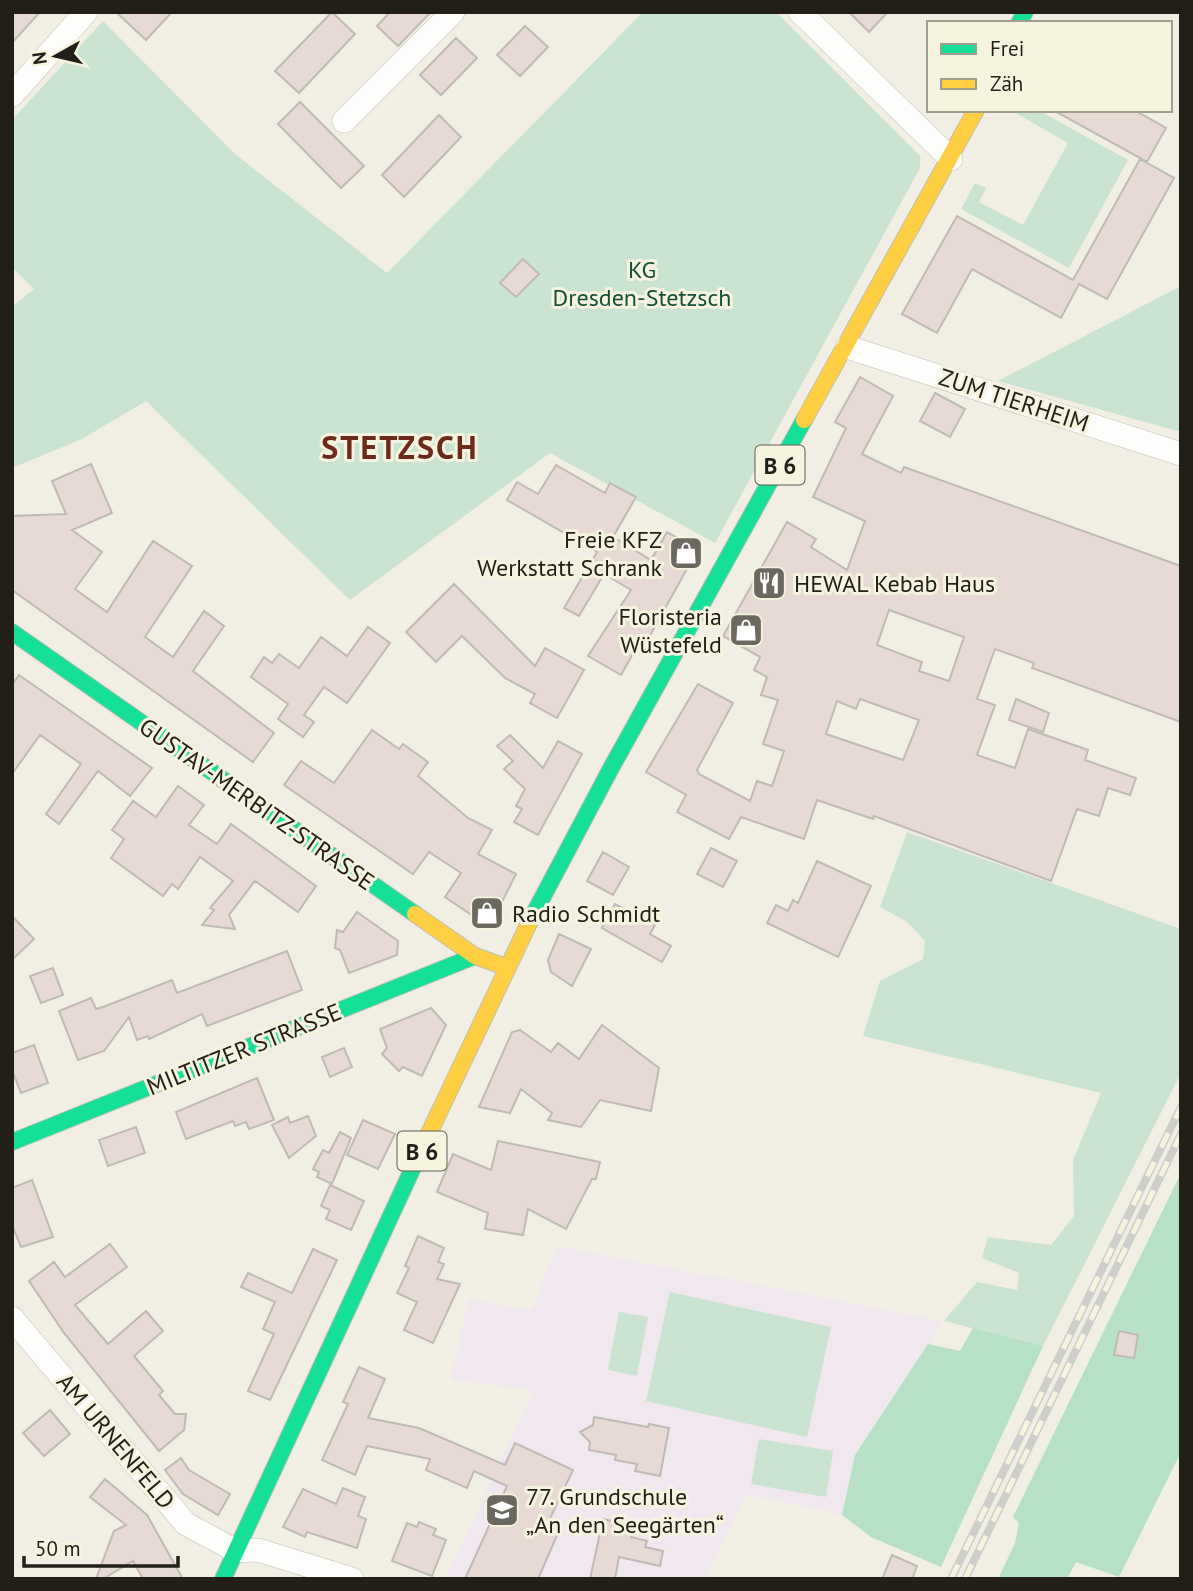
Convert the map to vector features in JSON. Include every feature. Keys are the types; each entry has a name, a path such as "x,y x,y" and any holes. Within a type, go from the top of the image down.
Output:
{"main road":[{"name":"B 6","path":"223,1579 506,967 610,770 975,112"},
{"name":"GUSTAV-MERBITZ-STRASSE","path":"12,632 475,956 506,967"},
{"name":"MILTITZER STRASSE","path":"12,1142 475,956"}],"street":[{"path":"12,95 86,12"},
{"path":"344,121 453,12"},
{"path":"800,12 951,159"},
{"name":"ZUM TIERHEIM","path":"847,347 1181,454"},
{"name":"AM URNENFELD","path":"12,1318 186,1524 236,1551 258,1550 352,1579"}],"shaded area":[{"path":"557,1246 944,1321 855,1455 842,1515 747,1494 706,1579 446,1579 533,1390 451,1380 468,1299 532,1310"}],"green space":[{"name":"KG Dresden-Stetzsch","path":"643,12 776,12 920,156 920,168 715,543 550,453 350,600 146,401 82,439 12,468 12,307 34,289 12,267 12,120 103,21 235,154 387,273"},
{"path":"1042,112 1128,160 1069,268 961,209 975,183 986,188 979,202 1023,225 1068,143 1016,113"},
{"path":"1181,286 1181,432 998,381"},
{"path":"907,832 1181,929 1181,1073 1043,1346 944,1321 977,1282 1017,1290 1019,1273 982,1258 988,1237 1051,1245 1074,1216 1073,1160 1101,1093 863,1036 880,981 923,959 925,941 907,922 880,907"},
{"path":"1181,1173 1181,1452 1119,1577 1076,1562 1067,1579 998,1579 1015,1543 1019,1523 1013,1517"},
{"path":"670,1292 831,1327 807,1437 646,1401"},
{"path":"619,1312 648,1317 637,1376 608,1370"},
{"path":"973,1328 1043,1346 941,1567 871,1537 842,1515 855,1455 928,1344 960,1351"},
{"path":"759,1439 833,1451 826,1497 751,1484"}],"building":[{"path":"12,12 40,12 12,43"},
{"path":"116,12 172,12 146,40"},
{"path":"332,12 355,34 299,93 275,71"},
{"path":"390,12 431,12 398,46 377,26"},
{"path":"849,12 888,12 869,32"},
{"path":"525,26 548,47 520,76 497,55"},
{"path":"456,38 477,58 441,95 420,75"},
{"path":"300,102 364,166 341,188 278,124"},
{"path":"1057,112 1138,112 1166,128 1147,162"},
{"path":"439,115 461,137 404,197 382,175"},
{"path":"1140,159 1174,178 1107,299 1079,284 1061,318 972,269 937,333 902,314 957,216 1073,280"},
{"path":"523,259 539,274 516,297 500,283"},
{"path":"860,377 893,396 862,454 901,473 904,467 1181,566 1181,722 1032,668 1034,663 995,649 977,699 995,705 977,755 1015,768 1028,729 1088,750 1085,760 1136,778 1130,795 1108,788 1099,816 1077,809 1051,881 874,816 873,819 817,800 804,839 741,817 729,839 677,812 686,795 646,772 698,684 733,703 697,770 699,774 750,801 757,781 772,786 784,751 763,744 778,700 761,695 767,677 754,670 760,657 723,636 787,522 816,539 811,547 847,570 865,521 813,497 846,428 835,422","holes":["889,610 964,637 949,681 919,671 922,662 877,645","860,699 919,720 903,760 826,734 837,701 856,709"]},
{"path":"935,393 965,409 950,437 920,421"},
{"path":"91,464 112,513 72,530 102,552 75,589 107,612 153,541 192,566 145,637 173,657 204,611 224,626 193,671 274,733 253,762 12,590 12,516 66,514 52,481"},
{"path":"556,465 605,493 610,483 636,497 613,537 651,560 667,532 698,549 648,639 643,636 621,675 588,656 631,590 604,574 579,616 564,608 597,552 507,500 517,482 538,494"},
{"path":"454,584 535,666 545,648 584,670 557,718 530,703 535,694 505,678 462,636 436,662 406,632"},
{"path":"368,627 390,643 347,703 324,687 304,715 314,722 303,737 278,719 288,704 251,677 264,657 272,663 279,654 299,668 321,637 347,656"},
{"path":"19,675 152,768 130,796 98,771 59,824 46,814 81,764 40,735 12,774 12,685"},
{"path":"1016,699 1049,713 1043,732 1009,720"},
{"path":"372,730 399,749 403,744 428,762 418,776 468,818 492,830 478,854 516,874 497,912 479,920 445,897 461,873 429,852 413,874 284,785 301,761 334,783"},
{"path":"510,735 543,768 558,741 582,754 538,835 514,822 522,809 516,806 525,789 504,769 513,761 497,746"},
{"path":"178,786 204,805 189,825 217,844 231,824 316,886 298,912 255,881 229,915 235,929 202,925 214,910 210,908 233,881 200,857 178,889 172,884 163,896 111,858 124,839 112,830 133,801 156,817"},
{"path":"711,848 737,861 723,887 697,874"},
{"path":"603,852 629,867 613,895 587,881"},
{"path":"817,861 871,886 838,957 767,923 776,905 788,911 793,900 798,903"},
{"path":"615,904 655,925 650,934 671,946 662,962 602,928"},
{"path":"357,912 398,941 397,955 349,973 340,950 335,948 337,930 343,932"},
{"path":"12,916 34,939 12,960"},
{"path":"559,934 591,949 572,986 551,972 548,960"},
{"path":"287,951 302,990 207,1026 202,1014 149,1039 148,1036 137,1040 129,1017 104,1051 78,1060 59,1011 91,998 96,1009 172,980 177,993"},
{"path":"53,968 63,995 41,1003 30,976"},
{"path":"431,1008 446,1025 422,1076 403,1067 399,1071 382,1054 387,1048 380,1029"},
{"path":"602,1025 659,1068 651,1111 600,1100 581,1127 548,1120 552,1113 521,1089 510,1113 479,1107 512,1032 520,1030 551,1052 558,1043 579,1059"},
{"path":"34,1045 48,1083 21,1093 12,1070 12,1053"},
{"path":"344,1048 352,1067 330,1077 322,1057"},
{"path":"257,1078 274,1120 249,1129 246,1122 235,1126 233,1121 186,1139 176,1112"},
{"path":"308,1116 316,1136 289,1158 272,1125 288,1117 290,1123"},
{"path":"363,1120 395,1134 378,1169 347,1155"},
{"path":"136,1127 145,1153 108,1166 99,1140"},
{"path":"340,1132 351,1138 332,1184 317,1177 319,1172 313,1169 323,1150 329,1153"},
{"path":"498,1141 600,1162 596,1179 592,1179 566,1229 528,1209 523,1235 485,1229 488,1213 437,1192 453,1154 491,1170"},
{"path":"32,1180 53,1237 21,1247 12,1225 12,1188"},
{"path":"330,1185 364,1201 351,1230 326,1219 330,1210 321,1206"},
{"path":"418,1236 444,1248 438,1262 444,1264 437,1279 460,1284 433,1343 404,1330 417,1302 397,1293 409,1268 405,1266"},
{"path":"110,1244 127,1267 75,1305 108,1344 146,1311 163,1331 134,1356 163,1391 159,1395 175,1414 186,1414 184,1430 159,1451 64,1333 29,1281 54,1262 65,1277"},
{"path":"313,1249 337,1260 270,1400 248,1391 274,1334 263,1329 275,1302 241,1287 248,1273 292,1293"},
{"path":"1119,1331 1138,1335 1134,1358 1114,1355"},
{"path":"359,1367 385,1379 368,1418 419,1428 505,1465 515,1443 573,1470 546,1527 558,1533 538,1579 465,1579 507,1486 474,1471 467,1488 426,1470 430,1459 367,1446 355,1475 322,1460 348,1404 343,1402"},
{"path":"50,1410 70,1434 44,1456 23,1433"},
{"path":"594,1417 669,1428 660,1476 635,1471 637,1464 615,1460 616,1455 589,1450 590,1442 580,1432 593,1425"},
{"path":"181,1458 189,1470 230,1494 218,1515 183,1494 165,1470"},
{"path":"105,1479 147,1515 183,1579 143,1579 133,1561 103,1579 96,1579 114,1531 126,1525 90,1497"},
{"path":"343,1488 365,1497 358,1516 366,1519 357,1548 307,1532 305,1537 283,1527 303,1489 336,1504"},
{"path":"603,1519 634,1526 631,1537 647,1541 645,1547 663,1551 660,1566 619,1557 615,1579 590,1579"},
{"path":"419,1522 436,1529 433,1535 446,1540 432,1576 392,1561 407,1523 417,1527"},
{"path":"892,1555 917,1566 912,1579 882,1579"}],"railway":[{"path":"951,1579 1181,1107"},
{"path":"965,1579 1181,1134"}],"traffic: fast":[{"path":"1020,21 1025,12"},
{"path":"530,921 610,770 804,420"},
{"path":"12,632 415,914"},
{"path":"12,1142 475,956"},
{"path":"223,1579 423,1146"}],"traffic: slow":[{"path":"804,420 975,112"},
{"path":"415,914 475,956 506,967"},
{"path":"423,1146 530,921"}],"place":[{"name":"Freie KFZ Werkstatt Schrank","path":"686,553"},
{"name":"HEWAL Kebab Haus","path":"769,583"},
{"name":"Floristeria Wüstefeld","path":"746,630"},
{"name":"Radio Schmidt","path":"487,913"},
{"name":"77. Grundschule „An den Seegärten“","path":"502,1510"}],"district":[{"name":"STETZSCH","path":"400,447"}]}
